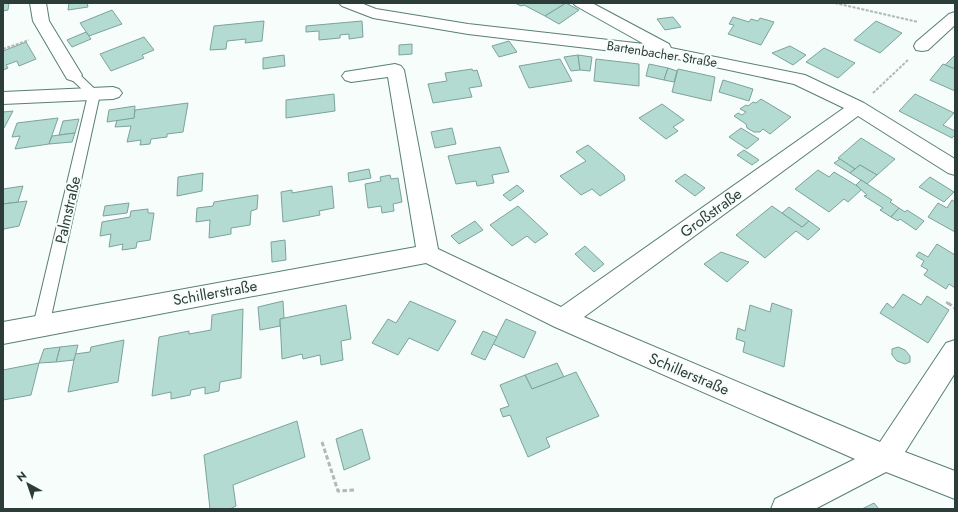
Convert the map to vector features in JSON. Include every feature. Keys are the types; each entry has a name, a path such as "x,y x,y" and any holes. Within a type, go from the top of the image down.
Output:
{"street":[{"path":"38,3 41,21 73,75"},
{"name":"Bartenbacher Straße","path":"347,3 373,14 468,29 673,53 798,79 858,107 955,168"},
{"path":"581,3 673,53"},
{"path":"922,46 955,18"},
{"path":"350,76 395,70 428,254"},
{"path":"3,98 113,93"},
{"name":"Großstraße","path":"563,319 858,107"},
{"name":"Schillerstraße","path":"3,333 428,254 563,319 885,458 955,484"},
{"path":"784,509 885,458 955,351"}],"lane":[{"path":"73,75 94,94"},
{"name":"Palmstraße","path":"41,326 94,94"}],"path":[{"path":"835,3 942,28"},
{"path":"3,49 48,33"},
{"path":"858,107 922,46"},
{"path":"946,302 955,308"},
{"path":"322,442 338,491 356,490"}],"building":[{"path":"3,3 9,3 8,10 3,11"},
{"path":"69,3 87,3 88,7 68,10"},
{"path":"515,3 566,3 545,16 524,5 521,6"},
{"path":"566,3 579,10 559,24 545,16"},
{"path":"112,10 122,24 89,36 80,23"},
{"path":"673,17 681,27 665,30 657,19"},
{"path":"733,17 749,22 751,19 758,21 760,18 774,22 761,45 728,34 734,25 729,24"},
{"path":"264,21 262,41 245,43 246,39 227,41 226,49 210,50 214,26"},
{"path":"362,21 363,37 349,39 349,34 340,35 340,38 319,40 319,31 306,32 306,26"},
{"path":"876,21 902,33 880,53 854,40"},
{"path":"86,32 91,39 72,47 67,40"},
{"path":"144,37 154,50 142,55 144,58 111,71 100,54"},
{"path":"509,41 517,52 499,57 492,46"},
{"path":"26,42 36,59 19,66 17,61 6,65 8,68 3,70 3,51"},
{"path":"412,44 412,54 399,55 399,45"},
{"path":"790,46 806,55 793,65 772,53"},
{"path":"824,48 855,63 838,78 806,62"},
{"path":"284,55 285,66 263,69 263,58"},
{"path":"578,55 580,70 571,71 564,57"},
{"path":"578,55 592,57 590,71 580,70"},
{"path":"955,55 955,69 945,65"},
{"path":"560,59 572,81 529,88 519,66"},
{"path":"596,59 639,64 639,86 594,81"},
{"path":"649,64 668,68 664,80 646,76"},
{"path":"943,64 955,69 955,91 930,80"},
{"path":"668,68 677,71 674,82 664,80"},
{"path":"472,69 473,71 477,70 482,86 469,88 472,97 433,103 428,84 447,81 445,73"},
{"path":"678,69 715,77 711,101 672,92"},
{"path":"723,80 753,89 749,101 719,92"},
{"path":"334,94 335,111 286,118 286,100"},
{"path":"915,94 954,113 943,125 955,131 955,135 952,138 899,111"},
{"path":"761,99 791,117 770,134 763,129 760,132 754,132 747,128 746,124 734,116 738,113 742,115 746,112 740,109 753,102 756,103"},
{"path":"188,103 183,132 167,134 167,137 151,139 150,144 140,145 141,140 127,142 131,126 115,127 117,120 134,118 135,110"},
{"path":"662,104 684,120 673,127 678,131 666,139 639,118"},
{"path":"135,106 134,118 107,122 109,110"},
{"path":"13,111 4,128 3,128 3,112"},
{"path":"58,118 49,144 15,149 20,136 12,137 17,123"},
{"path":"79,119 75,133 59,135 63,121"},
{"path":"452,128 456,144 435,148 431,132"},
{"path":"741,128 759,139 747,149 729,137"},
{"path":"75,133 72,142 49,144 52,136"},
{"path":"861,138 895,159 877,175 860,165 855,169 838,158"},
{"path":"588,145 624,175 625,180 600,196 592,189 581,195 560,176 586,161 576,152"},
{"path":"500,147 509,172 492,175 494,183 477,186 476,181 456,184 448,156"},
{"path":"744,150 759,160 752,165 737,155"},
{"path":"840,159 855,169 850,173 834,163"},
{"path":"860,165 877,175 867,184 850,173"},
{"path":"369,169 371,178 349,182 348,173"},
{"path":"818,170 829,177 834,172 862,189 848,202 844,199 829,212 795,189"},
{"path":"203,173 202,191 177,196 178,177"},
{"path":"685,174 705,188 695,196 675,181"},
{"path":"390,175 391,179 398,178 402,202 393,204 394,211 382,213 381,206 368,208 365,184 381,181 380,177"},
{"path":"930,177 954,192 944,202 919,187"},
{"path":"861,180 892,200 890,202 899,208 891,217 880,210 883,208 864,196 867,195 856,185"},
{"path":"517,185 524,191 510,201 503,195"},
{"path":"23,186 18,202 3,204 3,189"},
{"path":"332,186 334,208 319,211 320,215 283,222 281,192 292,190 292,193"},
{"path":"258,195 257,209 251,211 250,225 231,228 231,234 209,238 210,220 196,222 197,208 213,206 214,202"},
{"path":"952,200 955,202 955,232 928,217 938,203 947,208"},
{"path":"27,201 19,226 4,229 3,231 3,204"},
{"path":"129,203 127,213 103,216 105,206"},
{"path":"518,206 548,234 535,243 527,236 512,246 490,225"},
{"path":"772,206 802,227 809,221 820,229 808,240 796,231 765,258 736,235"},
{"path":"789,207 809,221 802,227 782,213"},
{"path":"899,208 905,212 907,210 924,221 916,230 900,219 898,221 891,217"},
{"path":"148,209 148,213 154,213 150,240 137,242 136,248 122,250 123,244 109,247 111,234 100,236 102,222 130,217 131,211"},
{"path":"475,221 483,230 459,244 451,236"},
{"path":"285,240 286,260 272,262 271,242"},
{"path":"937,244 955,255 955,288 949,284 946,289 924,275 928,270 921,266 924,261 916,256 919,252 928,257"},
{"path":"585,246 604,264 594,272 575,254"},
{"path":"721,252 749,262 727,282 704,264"},
{"path":"903,294 921,305 927,296 949,310 928,343 880,313 887,303 893,308"},
{"path":"283,301 284,318 280,319 280,326 260,330 258,307"},
{"path":"410,301 456,321 438,351 409,338 398,355 372,343 388,319 396,323"},
{"path":"772,303 792,310 784,367 743,352 745,342 736,339 738,328 745,331 750,305 770,312"},
{"path":"346,305 351,339 341,341 343,360 321,365 320,355 303,359 302,354 282,359 280,319"},
{"path":"243,309 241,378 220,382 219,391 205,394 205,387 191,390 190,395 171,399 171,392 152,396 159,337 189,331 189,334 211,330 212,315"},
{"path":"506,319 536,332 524,358 493,344"},
{"path":"483,331 497,337 485,360 471,354"},
{"path":"124,340 118,382 68,392 75,354 90,352 91,347"},
{"path":"78,345 74,360 56,362 60,347"},
{"path":"60,347 56,362 39,363 44,349"},
{"path":"898,347 905,350 910,356 910,362 905,364 897,361 892,355 892,349"},
{"path":"39,363 31,395 3,400 3,370"},
{"path":"557,363 564,377 532,389 525,375"},
{"path":"576,372 599,416 546,438 550,447 528,457 510,415 503,417 500,409 509,406 500,385 525,375 532,389"},
{"path":"297,421 305,457 233,485 236,506 230,509 210,509 204,455"},
{"path":"362,429 370,459 344,470 336,439"},
{"path":"874,503 879,509 862,509"}]}
